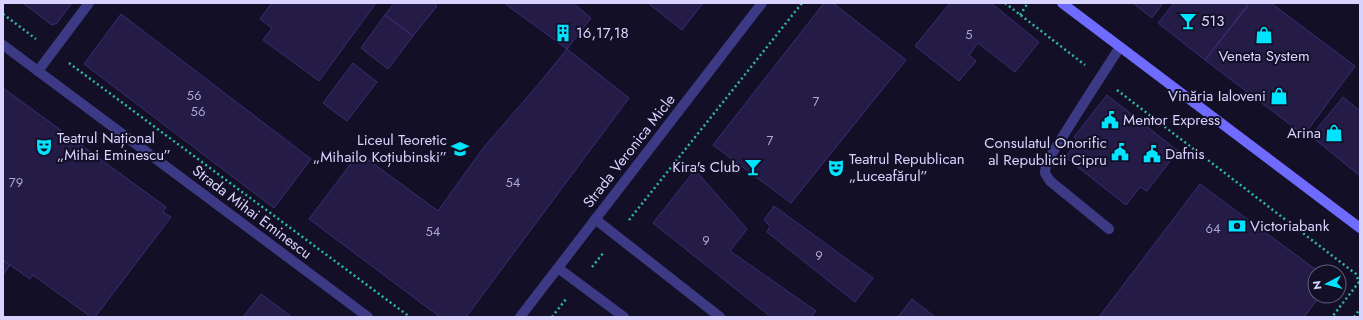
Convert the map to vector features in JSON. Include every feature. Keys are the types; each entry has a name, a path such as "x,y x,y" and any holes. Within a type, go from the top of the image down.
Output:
{"main road":[{"path":"1062,3 1360,228"}],"street":[{"path":"38,71 89,3"},
{"name":"Strada Veronica Micle","path":"520,317 762,3"},
{"name":"Strada Mihai Eminescu","path":"3,45 368,317"},
{"path":"1109,229 1050,181 1045,173 1046,163 1120,47"},
{"path":"595,219 720,317"},
{"path":"558,268 624,317"}],"path":[{"path":"552,317 802,3"},
{"path":"1005,3 1356,274 1360,282 1332,317"},
{"path":"1020,15 1028,3"},
{"path":"3,14 410,317"},
{"path":"1354,317 1360,309"}],"building":[{"path":"23,3 72,3 57,23 52,25"},
{"path":"272,3 376,3 319,81 263,40 272,28 260,19"},
{"path":"394,3 433,3 437,6 413,36 385,15"},
{"name":"16,17,18","path":"504,3 573,3 591,18 567,49"},
{"path":"648,3 703,3 682,30"},
{"name":"Teatrul Republican „Luceafărul”","path":"824,3 833,3 906,60 791,203 713,145"},
{"path":"950,3 991,3 1039,42 1015,72 978,43 969,55 976,61 959,81 915,46"},
{"path":"1133,3 1163,3 1152,18"},
{"path":"1174,3 1244,3 1248,6 1205,60 1158,23"},
{"path":"1249,3 1271,3 1355,66 1304,135 1205,60"},
{"path":"121,14 311,159 274,208 84,64"},
{"path":"385,15 413,36 388,69 361,48"},
{"path":"567,49 629,98 466,317 440,317 309,219 359,153 438,211 484,147"},
{"path":"353,63 377,82 347,121 323,103"},
{"name":"Teatrul Național „Mihai Eminescu”","path":"3,88 166,207 163,212 171,217 95,317 91,317 33,275 30,279 3,260"},
{"path":"1107,95 1178,151 1147,191 1140,187 1126,205 1065,157 1078,141 1074,137"},
{"path":"1343,97 1360,111 1360,176 1311,136"},
{"path":"695,170 747,229 730,251 816,311 811,317 771,317 653,223"},
{"path":"1200,184 1308,264 1307,304 1314,304 1304,317 1099,317"},
{"path":"774,206 873,278 855,302 767,232 770,226 764,220"},
{"path":"3,260 10,265 3,275"},
{"path":"261,294 292,317 243,317"},
{"path":"912,299 935,317 898,317"}],"place":[{"name":"513","path":"1188,21"},
{"name":"16,17,18","path":"563,33"},
{"name":"Veneta System","path":"1264,35"},
{"name":"Vinăria Ialoveni","path":"1279,96"},
{"name":"Mentor Express","path":"1110,120"},
{"name":"Arina","path":"1334,133"},
{"name":"Teatrul Național „Mihai Eminescu”","path":"44,147"},
{"name":"Liceul Teoretic „Mihailo Koțiubinski”","path":"460,149"},
{"name":"Consulatul Onorific al Republicii Cipru","path":"1120,152"},
{"name":"Dafnis","path":"1152,154"},
{"name":"Kira's Club","path":"753,167"},
{"name":"Teatrul Republican „Luceafărul”","path":"836,168"},
{"name":"Victoriabank","path":"1237,226"}]}
